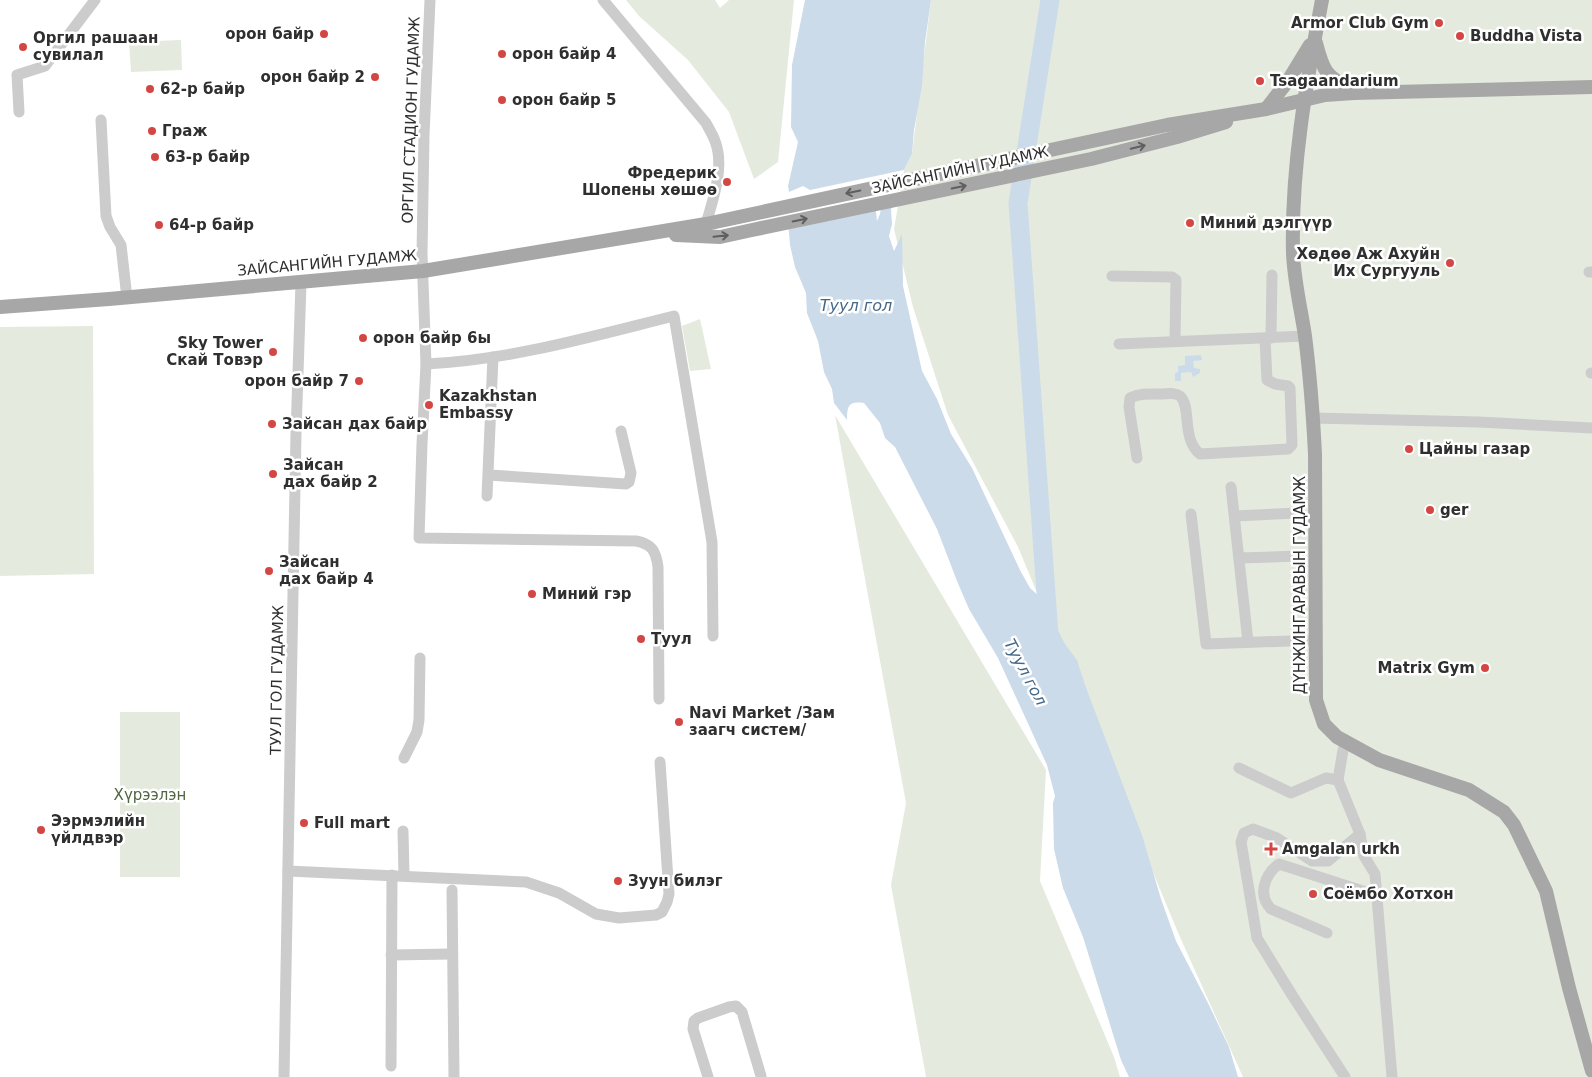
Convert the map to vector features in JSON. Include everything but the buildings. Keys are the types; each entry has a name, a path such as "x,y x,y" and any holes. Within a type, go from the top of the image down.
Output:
{"main road":[{"name":"ДҮНЖИНГАРАВЫН ГУДАМЖ","path":"1322,0 1304,101 1293,203 1293,255 1305,336 1313,418 1316,700 1324,724 1346,743 1379,760 1469,790 1504,812 1514,826 1546,891 1569,988 1590,1052 1592,1071"},
{"path":"1315,37 1324,70 1333,80 1354,93"},
{"path":"1266,108 1288,81 1315,37"},
{"name":"ЗАЙСАНГИЙН ГУДАМЖ","path":"0,307 128,298 423,271 655,234 1167,125 1304,101 1325,95 1592,87"},
{"name":"ЗАЙСАНГИЙН ГУДАМЖ","path":"655,234 720,237 1091,159 1177,137 1266,108"}],"street":[{"path":"19,112 17,75 45,66 95,0"},
{"name":"ОРГИЛ СТАДИОН ГУДАМЖ","path":"430,0 424,135 423,271 426,364 419,538 636,541 644,542 652,547 657,556 658,566 659,699"},
{"path":"603,0 706,123 716,142 719,162 716,185 706,224"},
{"path":"101,120 106,216 120,245 128,298"},
{"path":"1137,458 1129,407 1130,398 1138,394 1179,395 1183,401 1190,441 1193,448 1200,454 1288,450 1292,445 1290,388 1267,380 1272,275"},
{"path":"1112,276 1172,277 1176,280 1175,341"},
{"name":"ТУУЛ ГОЛ ГУДАМЖ","path":"284,1077 296,433 301,283"},
{"path":"426,364 454,363 493,358 546,348 674,316 712,542 713,636"},
{"path":"1119,344 1305,336"},
{"path":"488,496 493,358"},
{"path":"1313,418 1480,422 1592,428"},
{"path":"488,475 626,484 630,482 631,473 621,431"},
{"path":"1231,487 1248,642"},
{"path":"1235,516 1297,513"},
{"path":"1191,514 1206,644 1316,640"},
{"path":"1239,558 1299,556"},
{"path":"404,758 417,732 419,720 420,658"},
{"path":"1346,743 1338,780 1360,834 1364,856 1375,874 1392,1077"},
{"path":"288,871 526,882 545,886 596,914 619,918 656,915 662,912 669,894 660,762"},
{"path":"1239,768 1291,793 1326,778 1338,780"},
{"path":"1345,1077 1257,938 1241,842 1244,833 1253,829 1277,838 1312,861 1328,861 1360,834"},
{"path":"392,1066 391,955 403,831"},
{"path":"1327,933 1272,909 1268,905 1264,896 1264,885 1270,871 1279,864 1366,892"},
{"path":"452,890 454,1077"},
{"path":"391,955 452,954"},
{"path":"708,1077 692,1029 694,1021 736,1006 742,1012 761,1076"}],"green space":[{"path":"626,0 715,0 720,8 729,0 794,0 778,162 754,179 729,112 688,60 639,16"},
{"path":"931,0 1592,0 1592,1077 1243,1077 1179,935 1018,547 948,415 913,307 894,229 904,170 912,154"},
{"path":"181,40 182,70 131,72 129,42"},
{"path":"700,319 711,369 690,371 682,326"},
{"path":"93,326 94,574 0,576 0,327"},
{"path":"835,415 1046,770 1040,881 1114,1057 1120,1077 926,1077 891,885 906,803"},
{"name":"Хүрээлэн","path":"120,712 180,712 180,877 120,877"}],"water":[{"path":"805,0 931,0 925,42 922,86 914,130 912,154 904,170 810,190 803,186 789,192 788,186 798,142 791,127 792,65"},
{"path":"893,199 891,210 892,224 889,236 894,251 902,234 903,286 922,371 937,399 951,434 972,468 1021,572 1030,588 1042,599 1065,644 1077,660 1142,835 1176,941 1229,1047 1238,1077 1129,1077 1121,1060 1083,937 1063,888 1054,849 1053,803 1055,796 1047,765 998,658 969,609 937,529 895,447 885,438 880,423 864,403 850,405 847,420 834,403 832,389 824,372 818,341 807,313 806,293 795,267 790,245 788,221 875,202 877,221 882,201"},
{"path":"1201,355 1202,360 1193,361 1194,368 1200,369 1200,373 1193,377 1191,372 1181,373 1181,381 1175,381 1175,373 1178,372 1178,366 1185,365 1185,356"}],"waterway":[{"name":"Туул гол","path":"1049,635 1018,203 1050,0"}],"place":[{"name":"Armor Club Gym","path":"1439,23"},
{"name":"орон байр","path":"324,34"},
{"name":"Buddha Vista","path":"1460,36"},
{"name":"Оргил рашаан сувилал","path":"23,47"},
{"name":"орон байр 4","path":"502,54"},
{"name":"орон байр 2","path":"375,77"},
{"name":"Tsagaandarium","path":"1260,81"},
{"name":"62-р байр","path":"150,89"},
{"name":"орон байр 5","path":"502,100"},
{"name":"Граж","path":"152,131"},
{"name":"63-р байр","path":"155,157"},
{"name":"Фредерик Шопены хөшөө","path":"727,182"},
{"name":"Миний дэлгүүр","path":"1190,223"},
{"name":"64-р байр","path":"159,225"},
{"name":"Хөдөө Аж Ахуйн Их Сургууль","path":"1450,263"},
{"name":"орон байр 6ы","path":"363,338"},
{"name":"Sky Tower Скай Товэр","path":"273,352"},
{"name":"орон байр 7","path":"359,381"},
{"name":"Kazakhstan Embassy","path":"429,405"},
{"name":"Зайсан дах байр","path":"272,424"},
{"name":"Цайны газар","path":"1409,449"},
{"name":"Зайсан дах байр 2","path":"273,474"},
{"name":"ger","path":"1430,510"},
{"name":"Зайсан дах байр 4","path":"269,571"},
{"name":"Миний гэр","path":"532,594"},
{"name":"Туул","path":"641,639"},
{"name":"Matrix Gym","path":"1485,668"},
{"name":"Navi Market /Зам заагч систем/","path":"679,722"},
{"name":"Full mart","path":"304,823"},
{"name":"Ээрмэлийн үйлдвэр","path":"41,830"},
{"name":"Amgalan urkh","path":"1271,849"},
{"name":"Зуун билэг","path":"618,881"},
{"name":"Соёмбо Хотхон","path":"1313,894"}]}
